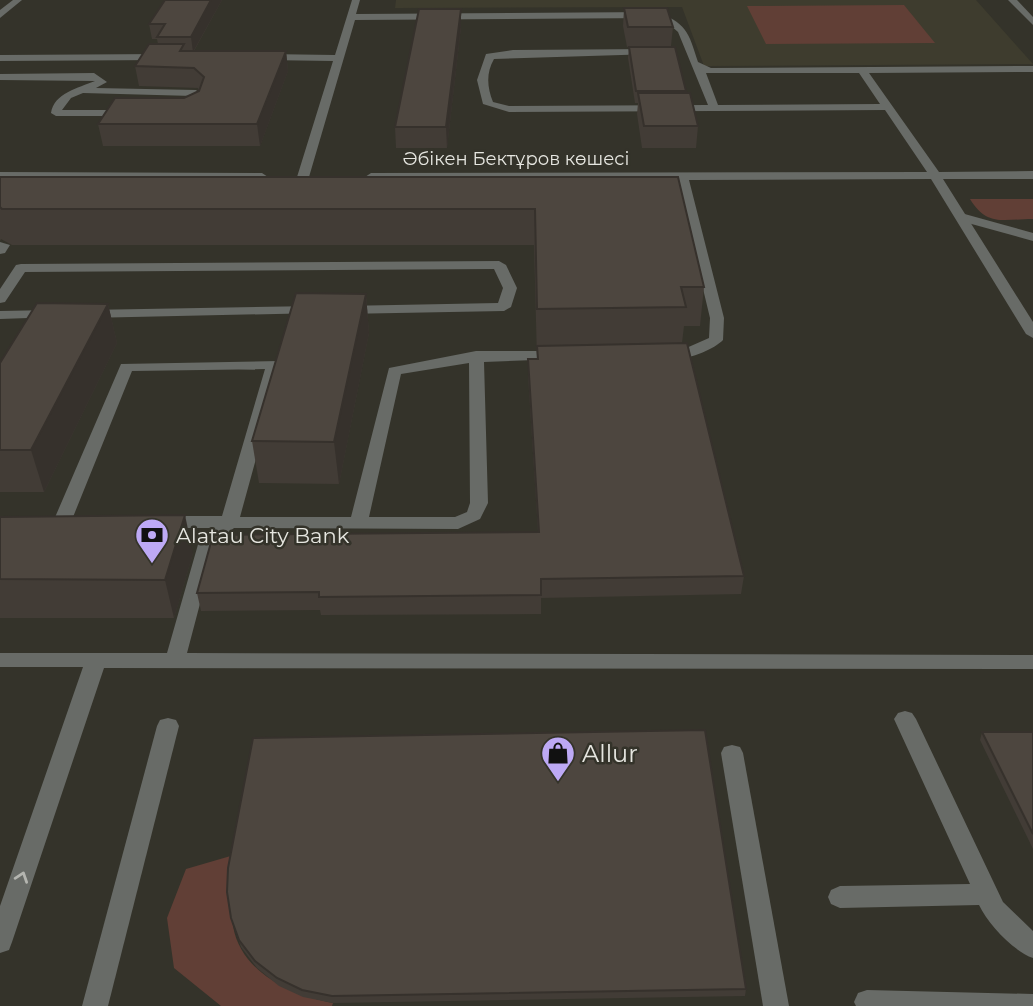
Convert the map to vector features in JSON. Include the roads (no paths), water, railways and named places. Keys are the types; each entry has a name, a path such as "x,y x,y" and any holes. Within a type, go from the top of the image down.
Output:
{"street":[{"path":"1,16 18,0"},
{"path":"303,177 356,0"},
{"path":"1012,0 1033,22"},
{"path":"1020,8 1033,8"},
{"path":"350,17 654,15 672,19 681,27 714,107"},
{"path":"663,52 513,53 490,56 484,66 483,91 488,104 509,109 888,107"},
{"path":"676,52 690,52"},
{"path":"0,58 17,55 178,57"},
{"path":"259,57 338,58"},
{"path":"699,68 725,71 1033,69"},
{"path":"862,70 935,175 1033,334"},
{"path":"0,76 94,76 102,82 86,91 67,96 57,106 56,113 135,113"},
{"path":"86,91 196,93 200,98 197,107 188,113 175,113"},
{"name":"Әбікен Бектұров көшесі","path":"359,177 625,182 682,177 1033,175"},
{"path":"0,176 275,177"},
{"path":"289,177 317,177"},
{"path":"648,354 687,353 716,340 717,318 682,177"},
{"path":"961,217 1033,237"},
{"path":"0,299 21,268 499,265 510,288 504,307 0,315"},
{"path":"359,522 394,372 434,361 477,356 582,355"},
{"path":"146,522 458,523 474,515 479,503 477,356"},
{"path":"37,522 69,522 126,367 274,364 229,523 208,541 175,659"},
{"path":"0,660 1033,662"},
{"path":"0,942 96,660"},
{"path":"905,719 994,910 1033,947"},
{"path":"95,1006 168,726"},
{"path":"732,752 776,1006"},
{"path":"839,897 986,894"},
{"path":"867,1002 1033,1006"}],"place":[{"name":"Alatau City Bank","path":"152,565"},
{"name":"Allur","path":"558,783"}]}
